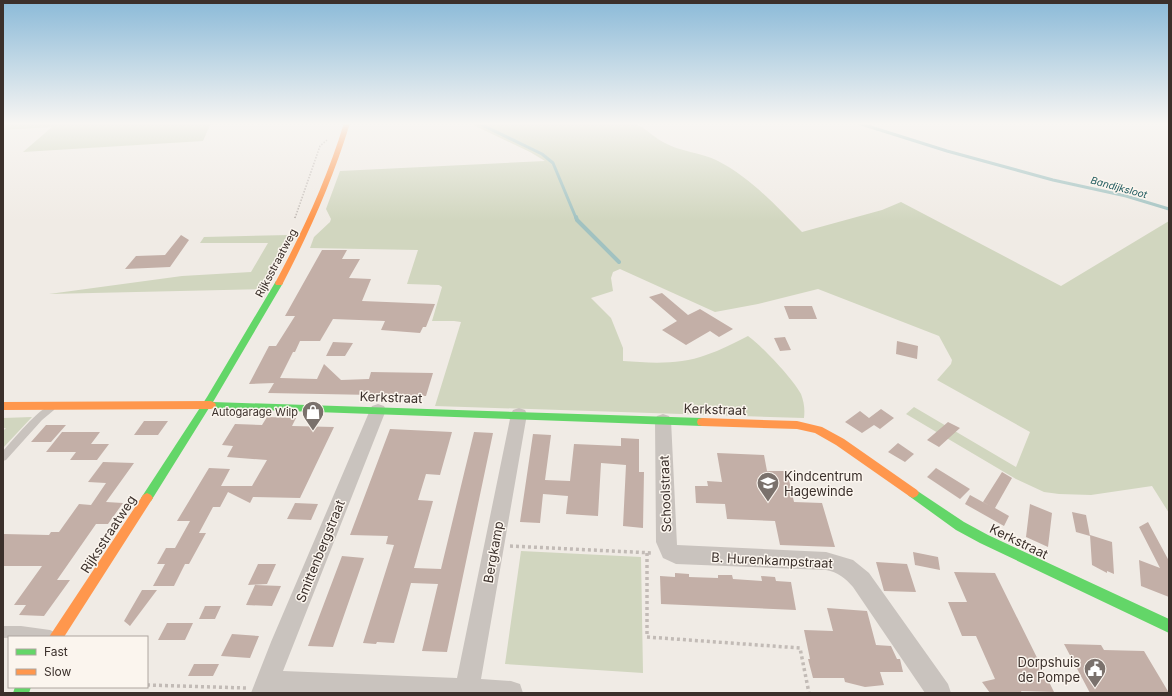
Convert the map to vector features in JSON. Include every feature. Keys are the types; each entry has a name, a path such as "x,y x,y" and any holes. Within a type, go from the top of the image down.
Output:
{"street":[{"name":"Rijksstraatweg","path":"57,636 207,405 280,281 310,224 338,155"},
{"path":"3,406 207,405"},
{"name":"Kerkstraat","path":"207,405 519,414 797,425 818,430 840,442 960,526 984,539 1169,626"},
{"name":"Smittenbergstraat","path":"265,688 378,410"},
{"name":"Bergkamp","path":"468,691 519,414"},
{"name":"Schoolstraat","path":"663,420 666,542 667,548 677,554"},
{"name":"B. Hurenkampstraat","path":"677,554 826,561 848,568 861,580 939,693"},
{"path":"265,688 511,693"}],"lane":[{"path":"3,457 34,423 53,406"},
{"path":"3,632 21,632 57,636"}],"path":[{"path":"301,219 295,217 311,176"},
{"path":"494,545 677,554"},
{"path":"647,553 648,636 800,648 809,693"},
{"path":"148,685 265,688"}],"green space":[{"path":"536,155 705,156 730,168 752,184 802,232 882,210 901,202 1061,286 1169,221 1169,513 1152,486 1091,495 1044,492 1016,479 906,414 914,407 1016,467 1030,432 937,380 951,364 952,360 939,336 818,289 758,304 715,312 620,269 613,272 611,278 613,291 591,298 611,318 623,348 623,361 654,363 675,362 696,358 712,353 748,336 777,363 792,380 801,394 804,403 804,418 435,406 461,322 432,321 442,287 439,285 407,284 418,250 310,248 314,237 330,222 331,219 326,209 340,171 545,161"},
{"path":"293,235 275,270 263,289 49,294 182,276 251,272 268,243 200,243 204,237"},
{"path":"32,417 3,448 3,431 6,428 3,428 3,418"},
{"path":"521,551 641,557 643,673 505,664"}],"building":[{"path":"181,235 189,240 170,267 125,269 136,256 165,255"},
{"path":"322,250 347,250 342,259 360,259 349,278 371,279 362,301 435,304 426,327 423,327 420,333 381,330 385,321 333,319 320,341 300,341 280,378 317,379 324,364 341,380 369,379 371,372 433,373 426,396 268,393 274,383 249,384 269,346 276,346 295,316 285,316"},
{"path":"662,293 688,315 700,309 733,329 719,337 710,331 686,345 662,330 677,321 649,297"},
{"path":"784,306 812,306 817,319 789,319"},
{"path":"785,337 791,350 780,351 774,338"},
{"path":"897,341 918,346 917,359 896,354"},
{"path":"333,342 353,343 345,356 326,356"},
{"path":"881,409 894,418 880,429 874,425 862,433 845,422 860,411 869,418"},
{"path":"267,417 296,418 292,426 334,427 300,498 253,497 250,503 228,492 220,507 213,507 199,533 206,533 189,564 185,564 174,586 153,586 165,564 157,564 166,548 175,548 190,521 177,521 209,468 230,469 221,486 252,486 267,460 227,457 233,446 222,445 235,424 262,425"},
{"path":"144,421 168,421 158,435 134,435"},
{"path":"948,422 960,428 939,447 927,440"},
{"path":"46,425 66,425 51,442 31,442"},
{"path":"390,429 452,432 440,475 426,474 418,500 433,501 414,568 441,569 474,432 493,433 447,652 422,651 438,584 411,583 394,643 363,643 394,545 386,544 388,536 350,535"},
{"path":"62,432 100,432 91,444 109,444 97,460 70,460 76,452 46,452"},
{"path":"533,434 551,435 545,480 570,481 574,444 621,446 621,438 639,439 639,472 644,472 643,528 623,526 626,465 601,463 598,516 566,514 568,496 543,494 540,523 520,522"},
{"path":"898,443 914,454 905,462 888,452"},
{"path":"717,453 764,455 767,471 787,471 794,502 822,503 835,547 780,545 775,521 727,519 725,504 696,503 695,486 708,486 707,481 722,482"},
{"path":"103,462 134,463 106,502 123,503 108,524 96,524 57,580 70,580 44,616 19,615 26,605 14,605 42,566 3,566 3,534 49,535 51,532 59,532 79,504 91,505 106,483 88,482"},
{"path":"936,468 970,489 960,499 927,477"},
{"path":"1002,472 1012,478 995,508 1009,516 1004,526 965,504 970,495 990,506 983,502"},
{"path":"295,503 318,504 311,520 287,519"},
{"path":"1030,504 1052,513 1048,547 1026,537"},
{"path":"1072,512 1086,515 1090,536 1076,532"},
{"path":"1148,522 1169,561 1169,597 1141,586 1139,560 1160,568 1139,527"},
{"path":"1090,535 1112,542 1114,574 1107,571 1107,573 1092,565"},
{"path":"913,552 938,557 940,570 915,565"},
{"path":"342,556 364,558 333,647 308,646"},
{"path":"876,562 907,564 916,592 884,591"},
{"path":"258,564 276,564 267,584 248,585"},
{"path":"954,572 995,573 1054,692 1021,691 1022,693 990,693 982,682 995,679 976,636 962,636 948,602 967,602"},
{"path":"675,573 689,574 689,577 718,578 718,575 732,575 733,579 762,581 761,576 775,577 776,581 791,582 796,610 661,604 660,576 675,577"},
{"path":"255,585 281,586 272,606 246,605"},
{"path":"142,590 157,590 130,626 124,621"},
{"path":"205,606 221,606 215,619 199,619"},
{"path":"827,608 867,611 876,645 891,646 897,659 900,659 903,672 880,672 884,685 865,687 845,682 844,678 813,678 808,659 810,659 804,630 833,631"},
{"path":"167,623 193,623 185,640 158,640"},
{"path":"232,634 259,636 250,658 221,656"},
{"path":"1064,644 1101,645 1104,650 1144,651 1169,693 1090,693"},
{"path":"194,664 219,664 213,676 188,676"}],"waterway":[{"path":"544,155 553,163 576,218"},
{"name":"Bandijksloot","path":"963,155 1053,180 1126,196 1169,209"},
{"path":"576,217 577,220 619,262"}],"traffic: fast":[{"path":"147,498 210,399 279,283"},
{"path":"211,405 702,422"},
{"path":"913,493 960,526 984,539 1169,626"},
{"path":"20,693 23,688"}],"traffic: slow":[{"path":"279,283 318,205 337,155"},
{"path":"3,406 211,405"},
{"path":"702,422 797,425 818,430 840,442 913,493"},
{"path":"57,636 147,498"}],"place":[{"name":"Autogarage Wilp","path":"313,432"},
{"name":"Kindcentrum Hagewinde","path":"768,502"},
{"name":"Dorpshuis de Pompe","path":"1095,688"}]}
